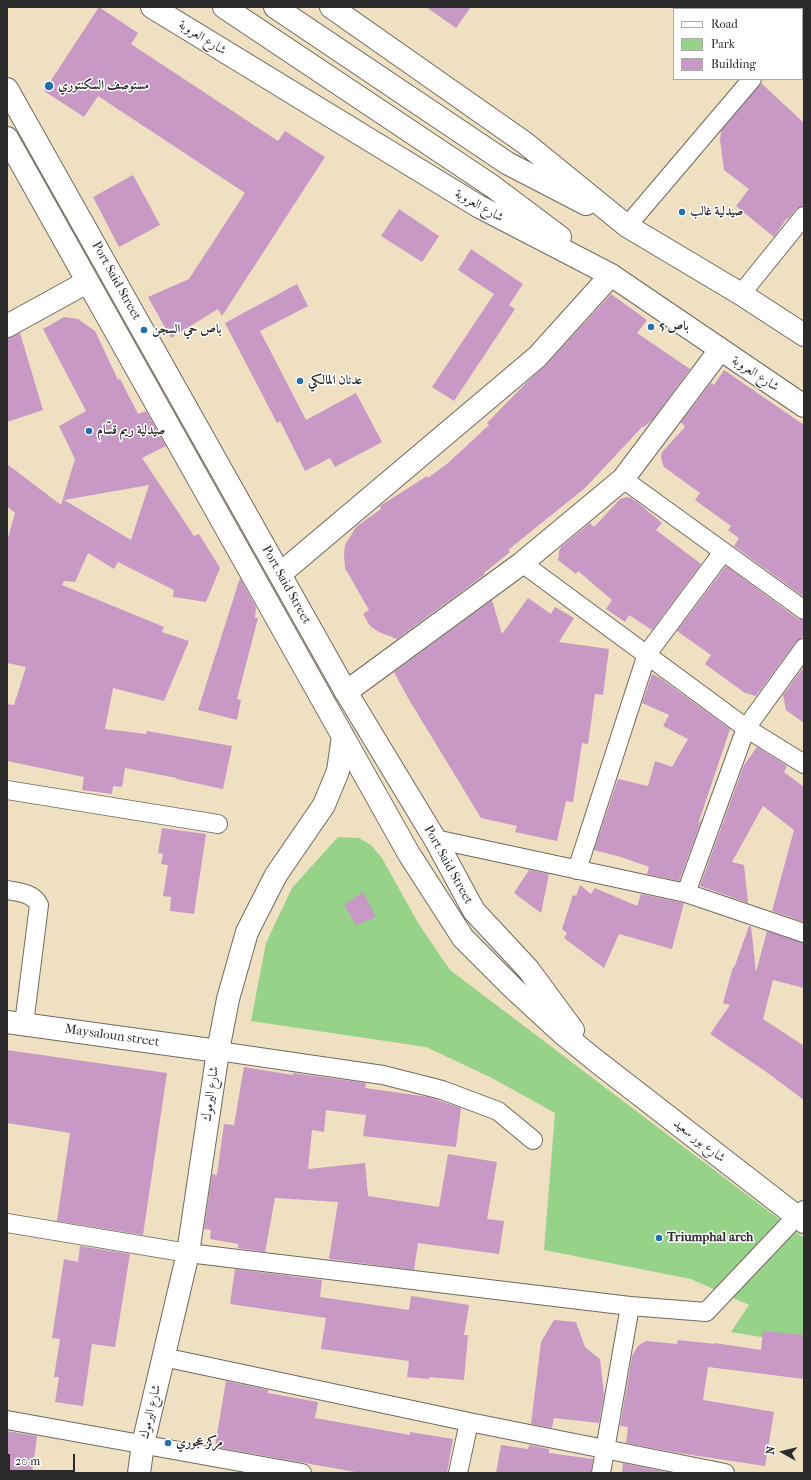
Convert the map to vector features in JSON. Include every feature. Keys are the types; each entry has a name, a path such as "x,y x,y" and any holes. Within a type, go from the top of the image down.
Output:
{"main road":[{"name":"شارع العروبة","path":"152,7 478,206 611,276 804,406"},
{"path":"224,7 492,186 611,276 537,357 280,574"},
{"path":"275,7 507,163 627,226 741,294 804,335"},
{"path":"331,7 525,143 627,226"},
{"name":"Port Said Street","path":"7,89 346,692 435,839 474,911 528,968 595,1060"},
{"path":"7,138 409,854 463,938 513,988 563,1034 595,1060"},
{"path":"7,326 87,282"},
{"path":"346,692 522,563 623,479 720,350"},
{"name":"شارع اليرموك","path":"139,1473 143,1444 188,1253 218,1051 228,999 247,932 276,875 324,805 338,771 343,736"},
{"name":"Maysaloun street","path":"15,1023 218,1051"},
{"name":"شارع بور سعيد","path":"595,1060 802,1216"}],"street":[{"path":"627,226 751,80"},
{"path":"741,294 804,216"},
{"path":"623,479 804,610"},
{"path":"577,870 647,654 723,552"},
{"path":"522,563 746,728 804,764"},
{"path":"686,893 746,728 804,648"},
{"path":"7,790 218,824"},
{"path":"435,839 686,893 804,933"},
{"path":"7,890 32,896 39,905 15,1023"},
{"path":"218,1051 382,1075 442,1090 498,1111 533,1140"},
{"path":"7,1223 188,1253 630,1306 706,1312 802,1216"},
{"path":"601,1473 630,1306"},
{"path":"163,1357 469,1422 725,1473"},
{"path":"7,1420 302,1473"},
{"path":"458,1473 469,1422"}],"green space":[{"path":"338,837 359,838 371,845 382,858 418,923 450,970 804,1238 804,1344 731,1332 749,1305 691,1279 544,1250 555,1113 492,1078 426,1047 251,1021 266,943 292,888"}],"building":[{"path":"99,7 138,33 131,44 278,141 285,131 325,157 222,316 218,309 171,338 148,297 189,279 245,193 98,96 84,117 44,91"},
{"path":"426,7 471,7 456,28"},
{"path":"761,83 804,123 804,206 796,209 788,219 787,218 774,237 736,206 749,189 724,170 720,139 721,131"},
{"path":"133,175 160,225 119,247 93,197"},
{"path":"399,209 439,236 422,262 381,236"},
{"path":"471,249 523,284 509,305 515,309 454,401 432,387 494,294 458,270"},
{"path":"297,284 308,306 260,331 306,420 356,393 382,442 335,467 330,458 305,471 280,421 277,423 225,323"},
{"path":"611,294 647,320 637,333 690,369 653,419 644,427 643,426 585,488 508,550 510,552 484,573 484,575 397,639 379,632 370,626 363,614 369,610 345,568 345,545 356,527 381,509 380,506 427,476 428,478 448,463 489,425 487,423 546,365"},
{"path":"64,317 78,319 95,331 118,380 120,379 138,414 146,411 166,446 142,458 194,536 199,534 220,568 206,602 173,597 174,590 118,562 114,569 88,553 75,582 64,581 62,585 164,627 162,632 189,641 164,701 113,688 105,729 146,734 147,731 232,746 223,789 125,768 122,787 113,786 112,794 82,790 84,777 7,761 7,704 14,705 26,667 7,663 7,541 15,513 7,506 7,464 61,505 75,459 59,426 86,411 43,329","holes":["149,485 131,540 64,500"]},
{"path":"20,333 43,410 7,422 7,338"},
{"path":"724,370 804,425 804,597 734,546 739,538 728,530 731,526 695,500 700,493 664,467 662,462 662,452 685,427 681,422 711,383 714,385"},
{"path":"627,497 637,502 662,523 656,530 701,564 652,630 629,615 625,622 606,609 612,600 578,571 576,574 558,560 561,547 590,523 594,527 620,499"},
{"path":"726,566 798,619 804,620 804,636 796,642 756,696 745,693 705,664 711,655 677,631"},
{"path":"240,578 256,607 255,618 258,618 237,699 241,700 237,720 198,710"},
{"path":"528,598 551,614 555,607 574,618 559,642 609,649 603,695 595,694 588,744 582,743 573,802 566,801 557,841 515,832 517,826 481,818 408,698 394,672 492,600 502,634"},
{"path":"802,669 804,670 804,723 786,710 783,695"},
{"path":"652,674 660,678 730,729 698,824 702,819 679,881 647,874 649,867 621,857 594,850 618,779 648,786 655,761 672,767 688,739 663,726 669,715 642,703"},
{"path":"757,747 787,766 784,772 804,787 804,922 772,911 794,830 763,806 732,862 744,865 748,903 700,886 744,765"},
{"path":"162,828 206,834 194,914 170,911 171,897 163,896 168,865 161,864 163,854 158,853"},
{"path":"529,870 549,874 541,913 514,893"},
{"path":"580,885 591,894 595,888 637,906 641,894 684,903 672,949 619,934 604,968 564,938 567,933 562,929 573,895 576,896"},
{"path":"363,892 376,917 356,925 344,905"},
{"path":"749,926 751,926 756,972 767,931 804,943 804,988 773,980 763,1019 804,1046 804,1100 765,1071 710,1034 730,1005 723,1003 733,967 734,968"},
{"path":"7,1050 167,1073 143,1235 57,1221 70,1133 7,1123"},
{"path":"244,1067 293,1075 293,1073 366,1083 365,1088 429,1097 461,1108 456,1147 363,1136 366,1115 326,1110 324,1132 312,1130 308,1169 365,1163 368,1196 439,1207 448,1154 497,1162 487,1219 504,1221 499,1254 418,1243 414,1270 329,1259 338,1202 275,1198 265,1252 238,1248 238,1244 210,1239 211,1230 204,1229 212,1174 217,1175 224,1124 234,1125"},
{"path":"80,1246 130,1254 115,1347 92,1344 83,1406 55,1402 59,1377 54,1377 60,1339 52,1338 64,1259 78,1262"},
{"path":"235,1269 322,1280 320,1297 409,1310 411,1296 469,1305 464,1335 468,1335 464,1380 407,1377 409,1361 321,1349 326,1318 230,1304"},
{"path":"554,1320 576,1322 585,1347 600,1359 604,1394 599,1423 554,1418 552,1428 531,1424 541,1342"},
{"path":"763,1331 804,1335 804,1379 708,1367 703,1400 774,1412 765,1466 679,1453 626,1443 628,1427 620,1426 632,1356 638,1346 646,1341 677,1344 678,1340 715,1343 761,1350"},
{"path":"226,1381 268,1390 268,1393 318,1402 315,1418 410,1435 410,1432 453,1439 447,1473 361,1473 215,1447"},
{"path":"7,1431 37,1436 32,1473 7,1473"},
{"path":"501,1445 528,1449 529,1445 549,1449 549,1453 593,1459 591,1473 496,1473"},
{"path":"623,1463 671,1473 622,1473"}],"place":[{"name":"مستوصف السكنتوري","path":"49,86"},
{"name":"صيدلية غالب","path":"682,212"},
{"name":"باص 5","path":"651,327"},
{"name":"باص حي السجن","path":"144,330"},
{"name":"عدنان المالكي","path":"300,381"},
{"name":"صيدلية ريم قسّام","path":"89,431"},
{"name":"Triumphal arch","path":"659,1238"},
{"name":"مركز عجوري","path":"168,1443"}]}
